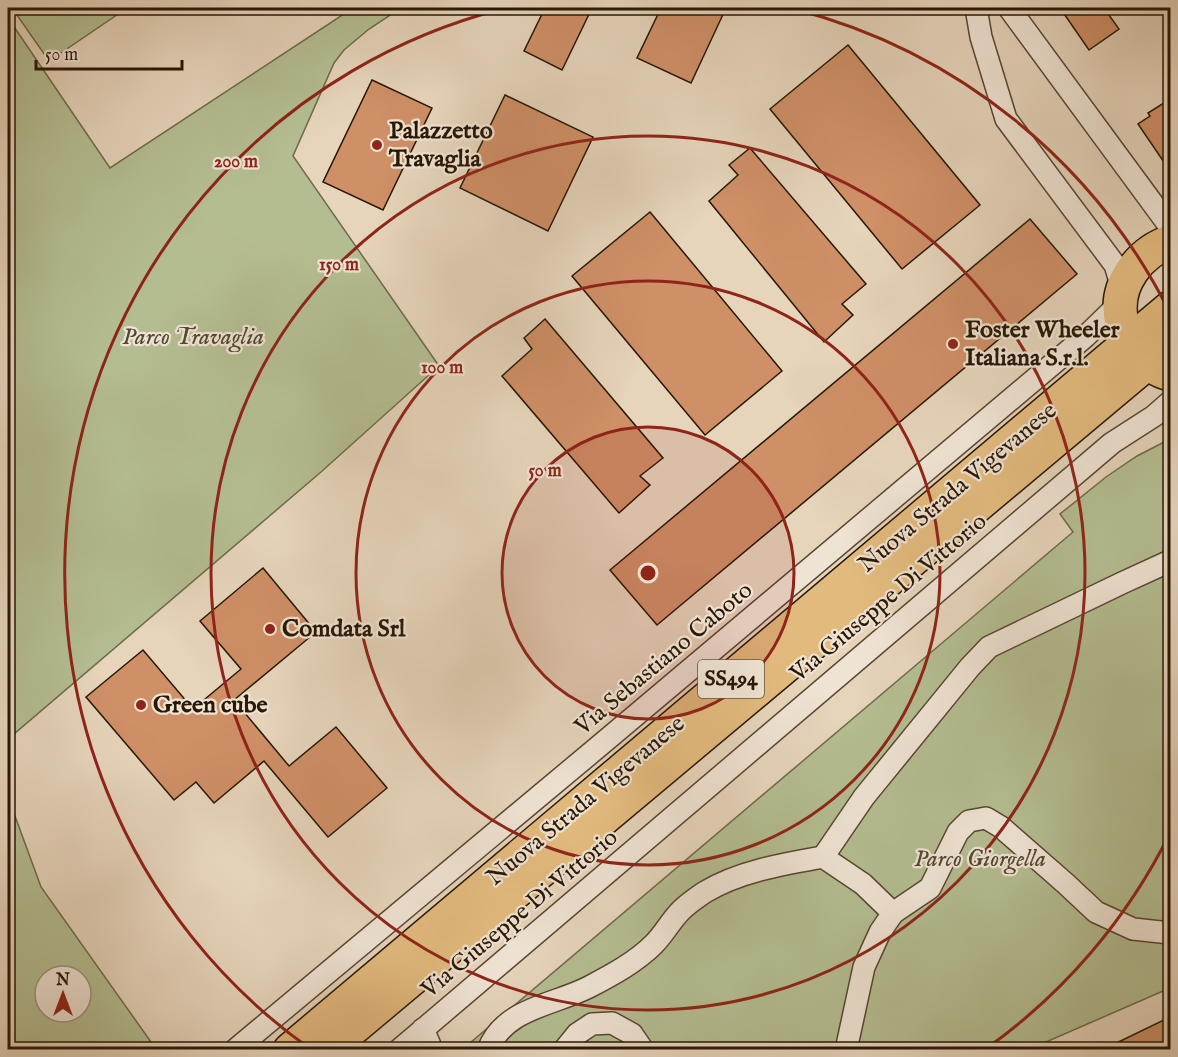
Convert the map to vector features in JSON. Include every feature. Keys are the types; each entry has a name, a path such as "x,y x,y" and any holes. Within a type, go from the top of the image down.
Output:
{"main road":[{"path":"1155,356 1121,317 1122,296 1129,276 1143,256 1170,242"},
{"name":"Nuova Strada Vigevanese","path":"327,1050 1155,356 1170,308"},
{"name":"Nuova Strada Vigevanese","path":"290,1050 1155,356"}],"street":[{"path":"976,8 981,38 1006,119 1115,265 1122,296"},
{"path":"1009,8 1170,227"},
{"name":"Via Sebastiano Caboto","path":"235,1050 1086,336 1122,296"},
{"name":"Via Giuseppe Di Vittorio","path":"399,1050 1112,442 1154,416 1170,402"},
{"path":"823,857 864,797 989,647 1170,561"},
{"path":"846,1050 864,967 880,932 893,913 930,888 958,832 969,821 986,818 1001,827 1096,912 1133,929 1170,933"},
{"path":"488,1050 492,1039 504,1025 522,1013 588,988 639,958 678,913 705,892 740,875 823,857 863,884 893,913"},
{"path":"564,1050 577,1034 592,1024 612,1023 632,1034 644,1050"},
{"path":"423,1029 432,1050"}],"green space":[{"path":"12,8 127,8 49,61"},
{"name":"Parco Travaglia","path":"353,8 401,8 369,29 344,50 334,63 293,156 439,366 321,472 8,739 8,18 110,168"},
{"name":"Parco Giorgella","path":"1170,439 1170,988 1030,1049 466,1050 470,1043 1073,532 1060,514 1106,477 1137,456"},
{"path":"8,797 41,887 156,1049 8,1049"}],"building":[{"path":"545,8 592,8 562,70 524,51"},
{"path":"661,8 726,8 691,83 637,58"},
{"path":"1060,8 1104,8 1119,29 1089,50"},
{"path":"848,45 980,205 902,269 770,109"},
{"name":"Palazzetto Travaglia","path":"372,80 432,108 383,210 323,182"},
{"path":"505,95 593,137 548,231 460,188"},
{"path":"1170,99 1170,171 1138,124 1150,116 1148,113"},
{"path":"750,148 866,284 842,304 853,315 824,342 709,201 738,175 729,165"},
{"path":"650,212 782,371 705,435 572,276"},
{"path":"1030,219 1077,274 657,625 610,570"},
{"path":"545,319 663,458 640,476 650,485 619,513 502,376 532,349 524,338"},
{"name":"Green cube","path":"263,568 316,632 234,700 289,766 336,727 387,788 328,837 264,761 214,803 196,782 174,800 86,697 143,650 193,709 241,669 200,621"},
{"path":"1170,1017 1170,1050 1102,1050"}],"place":[{"name":"Palazzetto Travaglia","path":"377,145"},
{"name":"Foster Wheeler Italiana S.r.l.","path":"953,344"},
{"name":"Comdata Srl","path":"270,629"},
{"name":"Green cube","path":"141,705"}]}
